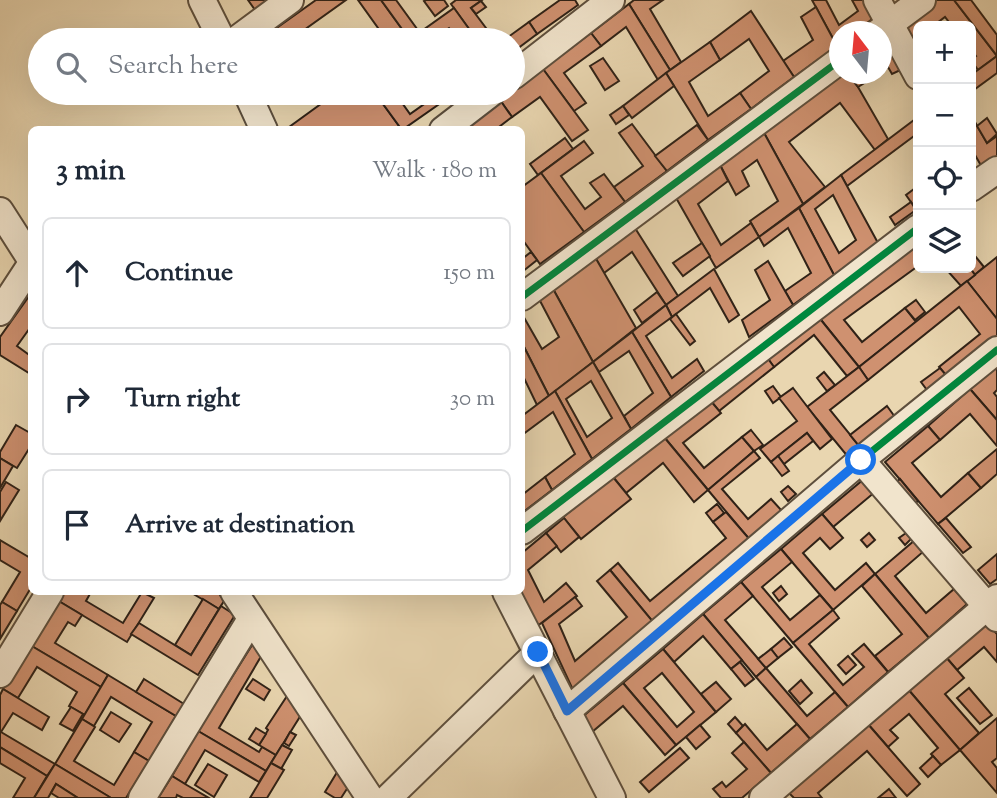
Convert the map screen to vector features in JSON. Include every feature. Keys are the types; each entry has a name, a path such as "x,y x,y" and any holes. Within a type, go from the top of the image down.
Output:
{"street":[{"path":"252,28 290,0"},
{"path":"525,67 611,0"},
{"path":"877,0 883,21"},
{"path":"892,23 922,0"},
{"path":"208,3 217,28"},
{"path":"892,38 913,69"},
{"path":"525,295 829,68"},
{"path":"253,105 262,126"},
{"path":"448,126 475,105"},
{"path":"0,211 28,256"},
{"path":"525,529 913,232"},
{"path":"0,312 28,268"},
{"path":"567,711 861,460 997,350"},
{"path":"763,798 994,608 861,460"},
{"path":"0,674 48,595"},
{"path":"236,595 373,797 538,652"},
{"path":"508,595 612,798"},
{"path":"142,798 251,619"}],"building":[{"path":"248,0 270,0 255,10"},
{"path":"316,0 346,0 307,28 277,28"},
{"path":"358,0 381,0 401,28 378,28"},
{"path":"381,0 396,0 416,28 401,28"},
{"path":"444,0 448,6 435,16 424,1"},
{"path":"456,0 482,0 471,8 486,28 468,28 451,4"},
{"path":"560,0 575,0 578,5 537,34 529,22"},
{"path":"634,0 663,0 650,9 681,62 670,70 629,4"},
{"path":"812,0 826,0 837,21 829,21 829,31"},
{"path":"852,0 869,0 877,15 870,21 844,21 858,11"},
{"path":"936,0 954,0 970,21 948,21 945,17 940,21 913,21 913,44 901,26"},
{"path":"954,0 971,0 997,35 997,56 976,29 976,21 970,21"},
{"path":"481,1 486,7 476,14 471,8"},
{"path":"629,4 670,70 658,80 626,27 601,46 591,33"},
{"path":"816,7 829,31 829,52 794,77 783,61 813,40 801,17"},
{"path":"454,8 468,28 449,28 426,28"},
{"path":"751,11 794,77 751,109 740,93 769,71 749,39 720,60 710,42"},
{"path":"529,22 537,34 525,43 525,28 521,28"},
{"path":"976,29 997,56 978,70 976,67"},
{"path":"591,33 601,46 564,73 586,103 574,111 543,69"},
{"path":"892,41 907,67 892,74"},
{"path":"710,42 720,60 689,82 708,116 740,93 751,109 708,140 666,73"},
{"path":"997,56 997,73 976,88 976,71"},
{"path":"603,58 619,81 605,90 590,66"},
{"path":"543,69 588,130 572,141 540,97 512,117 504,105 525,105 525,82"},
{"path":"666,73 674,86 632,118 623,106"},
{"path":"829,84 856,84 888,139 875,150 840,103 789,142 825,187 803,204 763,131"},
{"path":"319,105 384,105 399,126 291,126"},
{"path":"384,105 404,105 410,114 423,105 438,105 408,126 399,126"},
{"path":"493,105 504,105 512,117 500,126 465,126"},
{"path":"623,106 629,115 616,124 610,115"},
{"path":"987,118 997,134 987,143 977,126"},
{"path":"913,121 913,137 847,186 841,175"},
{"path":"632,124 667,171 625,202 614,187 643,166 619,133"},
{"path":"976,124 987,143 997,136 997,159 983,169 976,157"},
{"path":"697,125 708,140 667,171 655,156"},
{"path":"763,131 803,204 759,237 750,221 778,201 757,160 742,171 749,186 736,195 719,163"},
{"path":"565,138 573,149 538,175 530,164"},
{"path":"584,141 593,153 561,176 585,209 601,197 590,183 604,174 625,202 584,232 541,173"},
{"path":"719,163 728,181 698,204 721,245 751,223 759,237 716,268 675,196"},
{"path":"541,173 584,232 540,264 525,243 525,185"},
{"path":"841,175 878,243 834,275 799,208","holes":["833,195 856,240 839,253 815,209"]},
{"path":"913,190 913,205 906,195"},
{"path":"911,202 913,205 913,212 895,225 890,217"},
{"path":"799,208 834,275 793,305 785,291 811,273 788,228 764,246 759,237"},
{"path":"635,228 678,296 666,305 632,252 604,273 595,257"},
{"path":"702,243 710,256 683,276 673,263"},
{"path":"913,247 913,270 844,320 862,342 905,308 916,322 859,367 817,315"},
{"path":"531,252 537,260 525,270 525,257"},
{"path":"595,257 636,328 593,362 552,287"},
{"path":"976,257 984,267 975,275 974,273 976,273"},
{"path":"997,257 997,319 967,281"},
{"path":"768,261 793,305 749,337 742,320 770,300 755,270"},
{"path":"714,269 739,315 729,322 710,288 672,317 666,305"},
{"path":"949,273 974,273 975,275 961,286"},
{"path":"967,281 997,319 997,341 949,379 939,367 980,334 959,307 868,380 859,367"},
{"path":"552,287 593,362 549,396 525,349 525,319 542,349 559,337 538,297"},
{"path":"657,292 666,305 642,323 634,310"},
{"path":"28,298 28,331 17,346 28,354 28,372 0,355 0,337"},
{"path":"916,300 925,312 915,320 905,308"},
{"path":"666,305 672,317 646,336 672,378 697,359 704,371 671,397 632,332"},
{"path":"676,314 695,341 690,345 670,319"},
{"path":"817,315 859,367 847,376 814,335 774,367 766,356"},
{"path":"632,332 671,397 631,429 624,416 653,393 629,351 599,372 593,362"},
{"path":"525,349 549,396 537,405 525,380"},
{"path":"766,356 774,367 719,411 710,400"},
{"path":"593,362 631,429 592,459 555,391","holes":["591,381 612,418 587,437 566,399"]},
{"path":"859,367 868,380 830,410 861,448 849,458 807,407"},
{"path":"997,367 997,390 994,393 997,397 997,420 970,389"},
{"path":"940,368 946,375 927,390 921,382"},
{"path":"824,372 835,385 827,391 817,378"},
{"path":"773,386 781,397 773,403 765,391"},
{"path":"793,388 832,439 820,449 807,433 771,462 760,449 797,421 779,398"},
{"path":"970,389 997,420 997,446 970,414 940,440 928,426"},
{"path":"555,391 592,459 552,490 545,477 575,454 553,412 525,433 525,414"},
{"path":"710,400 721,413 683,443 704,468 742,437 754,451 708,490 664,437"},
{"path":"887,406 895,417 859,446 850,435"},
{"path":"16,425 28,432 28,450 17,468 0,458 0,452"},
{"path":"928,426 940,440 912,463 941,497 968,473 981,488 938,524 885,462"},
{"path":"751,430 763,445 754,451 742,437"},
{"path":"807,433 813,441 784,464 778,456"},
{"path":"664,437 708,490 694,502 663,463 626,493 613,477"},
{"path":"997,449 997,474 981,488 968,473"},
{"path":"754,451 760,458 722,489 748,519 771,499 782,511 749,539 708,490"},
{"path":"778,456 789,471 782,476 771,462"},
{"path":"0,458 13,466 0,488"},
{"path":"545,477 552,490 525,511 525,493"},
{"path":"613,477 631,499 581,539 563,517"},
{"path":"864,479 875,492 833,527 822,514"},
{"path":"900,479 918,501 910,508 892,486"},
{"path":"6,482 19,490 0,521 0,492"},
{"path":"788,486 796,494 788,501 781,492"},
{"path":"717,504 724,513 713,522 706,513"},
{"path":"726,512 751,541 653,622 610,570 618,563 650,601 726,538 713,522"},
{"path":"822,514 843,538 830,549 820,538 803,553 835,590 866,563 875,574 833,610 781,549"},
{"path":"564,518 579,537 561,552 546,533"},
{"path":"946,518 971,547 963,553 938,524"},
{"path":"546,533 557,546 528,570 544,602 566,583 577,596 536,627 520,595 525,595 525,550"},
{"path":"869,533 875,540 867,547 861,540"},
{"path":"906,533 911,539 905,545 899,538"},
{"path":"0,540 28,557 28,593 17,611 2,602 20,572 0,560"},
{"path":"915,540 924,551 895,576 926,613 954,589 967,604 929,638 875,574"},
{"path":"781,549 792,562 762,587 790,620 820,595 833,610 793,643 741,582"},
{"path":"997,554 997,579 990,584 978,570"},
{"path":"610,570 654,623 573,690 542,623 575,597 582,606 559,624 575,661 627,617 597,581"},
{"path":"875,574 929,638 888,672 875,656 902,634 862,586"},
{"path":"741,582 753,596 725,620 766,668 756,677 703,614"},
{"path":"781,586 787,594 779,601 773,593"},
{"path":"60,595 89,595 86,601 123,623 140,595 154,598 127,642 57,600"},
{"path":"195,595 220,595 224,601 219,609"},
{"path":"203,599 219,609 191,655 175,645"},
{"path":"57,600 82,615 75,626 68,622 55,643 108,675 101,687 30,645"},
{"path":"2,602 17,611 0,639 0,605"},
{"path":"221,606 235,615 198,675 131,634 139,623 191,655"},
{"path":"833,610 839,618 809,644 843,685 864,667 852,654 864,644 888,672 848,707 793,643"},
{"path":"703,614 742,660 731,669 703,636 674,662 663,649"},
{"path":"985,621 997,634 997,662 984,647 957,670 945,656"},
{"path":"784,638 792,647 778,658 771,649"},
{"path":"254,642 263,653 219,728 259,752 262,747 276,755 266,771 198,731"},
{"path":"30,645 101,687 85,715 69,706 77,692 37,667 18,698 3,689"},
{"path":"663,649 716,712 676,745 623,683","holes":["662,673 694,712 677,727 644,688"]},
{"path":"771,649 778,658 766,668 758,659"},
{"path":"848,656 856,665 846,674 838,665"},
{"path":"945,656 964,678 945,694 979,733 960,750 907,688"},
{"path":"740,662 754,679 745,686 731,669"},
{"path":"766,668 807,716 835,692 848,707 810,739 756,677"},
{"path":"108,675 176,716 149,761 134,752 152,722 111,697 94,726 82,719"},
{"path":"144,679 184,704 176,716 136,692"},
{"path":"253,679 270,690 264,700 246,689"},
{"path":"801,680 812,693 800,704 789,691"},
{"path":"716,682 731,699 716,712 701,694"},
{"path":"623,683 676,745 665,755 623,706 592,732 581,718"},
{"path":"907,688 960,750 941,765 931,754 938,748 909,714 890,730 898,738 888,747 867,723"},
{"path":"969,688 992,715 980,724 957,698"},
{"path":"3,689 49,717 42,730 13,713 1,732 55,764 47,776 0,747 0,695"},
{"path":"287,696 301,715 276,755 259,745 268,730 266,728"},
{"path":"71,707 83,714 73,731 60,724"},
{"path":"111,712 131,724 119,742 100,730"},
{"path":"735,717 743,726 736,733 728,724"},
{"path":"997,718 997,758 992,762 997,768 997,793 960,750"},
{"path":"82,719 95,727 74,761 114,785 134,752 149,761 126,798 111,798 55,764"},
{"path":"867,723 920,784 907,796 867,751 818,793 822,798 794,798 787,791"},
{"path":"745,724 767,750 797,724 810,739 771,773 736,733"},
{"path":"700,725 710,737 696,749 686,737"},
{"path":"256,728 266,734 259,745 249,739"},
{"path":"198,731 266,771 259,782 205,750 185,784 172,776"},
{"path":"290,732 296,735 289,746 284,743"},
{"path":"744,742 771,773 742,798 721,798 713,789 722,782 726,787 747,769 732,753"},
{"path":"282,745 292,750 281,769 271,763"},
{"path":"0,747 47,776 34,798 13,798 25,778 0,763"},
{"path":"680,748 689,758 649,792 640,782"},
{"path":"933,756 941,765 928,777 920,768"},
{"path":"271,763 284,770 267,798 250,798"},
{"path":"55,764 111,798 78,798 56,784 48,798 34,798"},
{"path":"208,764 227,775 214,797 195,785"},
{"path":"339,769 352,781 341,798 335,798 325,792"},
{"path":"172,776 209,798 183,798 177,795 176,798 158,798"},
{"path":"56,784 78,798 59,798 51,793"},
{"path":"889,789 896,798 878,798"}],"cycle path":[{"path":"525,295 829,68"},
{"path":"525,529 913,232"},
{"path":"567,711 861,460 997,350"}],"route":[{"path":"538,652 567,711 861,460"}]}
